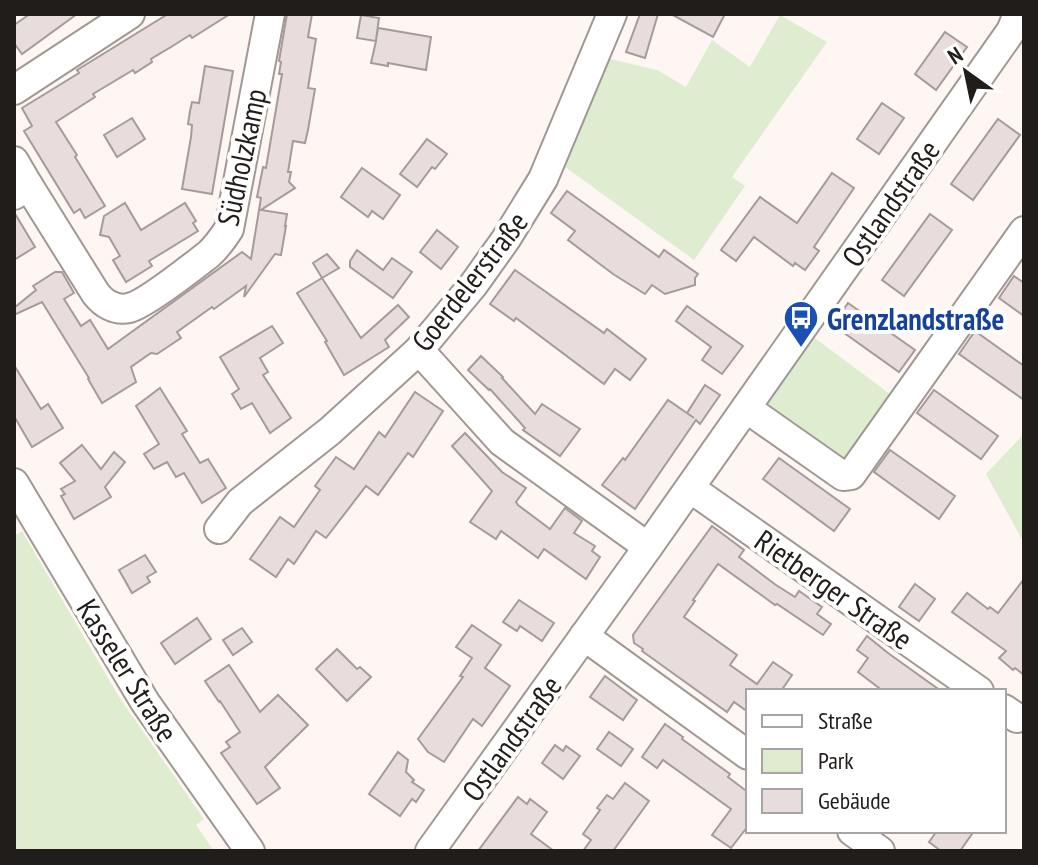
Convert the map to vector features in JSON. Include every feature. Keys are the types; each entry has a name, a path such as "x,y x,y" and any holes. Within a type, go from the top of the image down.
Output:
{"street":[{"path":"14,90 130,14"},
{"name":"Südholzkamp","path":"19,181 103,303 122,309 139,304 209,254 229,229 270,14"},
{"name":"Goerdelerstraße","path":"219,529 240,502 330,431 419,350 474,284 543,179 612,14"},
{"name":"Ostlandstraße","path":"430,851 690,488 1011,31 1018,14"},
{"path":"746,408 843,476 851,475 1024,231"},
{"path":"419,350 502,442 648,547"},
{"name":"Kasseler Straße","path":"14,483 145,702 250,851"},
{"name":"Rietberger Straße","path":"690,488 976,689"},
{"path":"584,636 746,754"},
{"path":"855,833 880,851"}],"green space":[{"path":"780,15 827,42 732,177 745,186 694,260 561,164 606,58 657,70 686,87 712,40 750,67"},
{"path":"812,336 890,394 841,460 769,413 765,404"},
{"path":"1024,434 1024,543 986,474"},
{"path":"22,531 119,697 204,819 196,825 214,851 14,851 14,536"}],"building":[{"path":"30,14 77,14 22,54 14,43 14,25"},
{"path":"168,14 230,14 151,59 152,62 135,73 133,70 93,94 95,97 56,122 105,206 85,218 80,209 74,213 24,131 32,126 22,108"},
{"path":"287,14 312,14 308,37 316,39 308,88 315,89 305,143 293,141 288,172 291,172 289,182 295,188 261,210 287,214 281,255 275,254 244,297 246,286 177,332 181,338 131,367 136,382 102,403 42,302 14,315 14,308 36,290 33,286 55,272 62,272 74,293 64,299 81,326 90,320 108,349 242,252 251,259 261,198 257,197 263,167 266,168 282,74 279,74 279,61"},
{"path":"640,14 658,14 645,58 626,52"},
{"path":"671,14 725,14 713,37"},
{"path":"361,15 379,18 376,40 378,28 431,37 426,70 371,63 376,41 357,38"},
{"path":"945,32 967,47 936,90 915,74"},
{"path":"205,66 233,71 212,194 182,189 191,137 192,125 188,124 190,111 192,102 199,103"},
{"path":"882,103 904,118 879,154 857,139"},
{"path":"132,118 145,139 117,157 104,135"},
{"path":"998,119 1020,135 973,200 951,184"},
{"path":"427,139 447,154 417,187 400,174"},
{"path":"362,168 400,195 383,219 372,211 368,217 341,197"},
{"path":"832,173 854,188 814,247 819,251 805,270 795,263 793,266 754,237 736,261 721,250 760,197 797,223"},
{"path":"567,191 659,257 664,250 698,274 695,285 665,294 652,285 645,294 613,274 568,240 575,231 551,213"},
{"path":"125,203 141,230 185,203 198,231 149,261 152,266 126,282 113,260 120,256 109,237 100,235 104,216"},
{"path":"14,212 35,247 14,260"},
{"path":"930,214 952,230 904,296 882,280"},
{"path":"437,230 458,247 441,269 420,252"},
{"path":"357,250 383,270 392,258 412,272 393,298 350,267"},
{"path":"327,254 339,268 322,278 313,263"},
{"path":"515,270 604,333 607,329 646,359 630,380 615,369 604,384 516,318 514,321 490,304"},
{"path":"1014,276 1024,283 1024,316 999,298"},
{"path":"322,278 361,338 398,305 409,317 385,340 389,347 344,375 297,293"},
{"path":"848,303 915,350 899,372 833,325"},
{"path":"687,306 743,346 722,374 702,360 711,347 676,321"},
{"path":"272,326 283,343 260,358 268,372 263,375 291,418 270,433 252,403 241,409 232,394 239,389 220,357"},
{"path":"975,331 1024,366 1024,400 959,354"},
{"path":"481,356 535,414 542,404 580,429 560,456 523,430 525,428 490,389 468,370"},
{"path":"14,365 41,409 48,404 63,428 32,447 14,416"},
{"path":"705,385 720,395 700,424 696,420 635,509 602,485 623,458 625,460 668,400 694,418 687,413"},
{"path":"160,388 187,431 182,434 200,463 208,459 226,488 202,503 184,473 176,477 167,462 154,469 144,454 159,444 136,406"},
{"path":"934,390 998,436 981,459 917,413"},
{"path":"415,392 443,411 413,457 408,453 378,495 366,486 326,538 316,531 294,564 288,559 276,577 250,559 280,517 294,527 320,490 315,486 336,457 354,469 379,432 385,437"},
{"path":"465,433 502,472 526,488 516,502 518,505 550,529 565,508 582,521 574,533 595,546 592,551 600,557 586,579 544,549 538,558 501,531 496,539 470,522 492,491 452,446"},
{"path":"82,445 101,469 114,452 125,462 105,487 111,497 74,519 61,496 65,494 61,489 75,481 60,463"},
{"path":"890,450 955,496 939,519 874,472"},
{"path":"779,458 850,509 834,531 763,479"},
{"path":"712,526 744,550 739,557 776,585 795,597 799,591 822,607 817,614 831,624 823,635 718,564 684,617 737,655 730,665 757,684 773,662 792,675 782,689 746,689 746,711 734,702 727,712 642,651 634,643 633,635"},
{"path":"145,555 156,572 147,577 150,582 132,593 119,570"},
{"path":"1024,579 1024,675 999,658 1006,651 952,612 967,593 998,613"},
{"path":"915,584 935,599 919,621 899,607"},
{"path":"519,600 554,623 542,641 520,626 517,631 503,622"},
{"path":"197,618 211,639 175,664 161,643"},
{"path":"472,625 501,645 485,668 510,686 482,726 473,719 444,762 428,752 418,739 463,677 460,676 472,658 456,647"},
{"path":"242,628 252,642 233,655 223,640"},
{"path":"867,636 938,689 880,689 858,672 868,658 857,650"},
{"path":"337,649 357,669 360,667 371,677 347,701 316,669"},
{"path":"229,665 260,712 278,695 308,725 265,767 280,788 257,804 221,753 230,747 226,742 240,732 205,681"},
{"path":"605,676 637,700 623,720 590,697"},
{"path":"665,724 746,789 746,829 731,848 712,835 731,809 663,760 657,768 642,757"},
{"path":"609,732 633,749 621,766 597,749"},
{"path":"555,745 563,751 566,746 580,756 563,779 542,763"},
{"path":"398,752 408,760 406,772 414,780 412,782 424,790 416,802 412,799 400,816 369,794"},
{"path":"625,783 649,801 613,851 583,851 591,840 583,834 600,810 597,808 607,795 613,799"},
{"path":"518,797 527,804 530,799 547,812 531,834 554,851 478,851"},
{"path":"936,833 973,833 960,851 941,851 929,842"}],"place":[{"name":"Grenzlandstraße","path":"801,349"}]}
